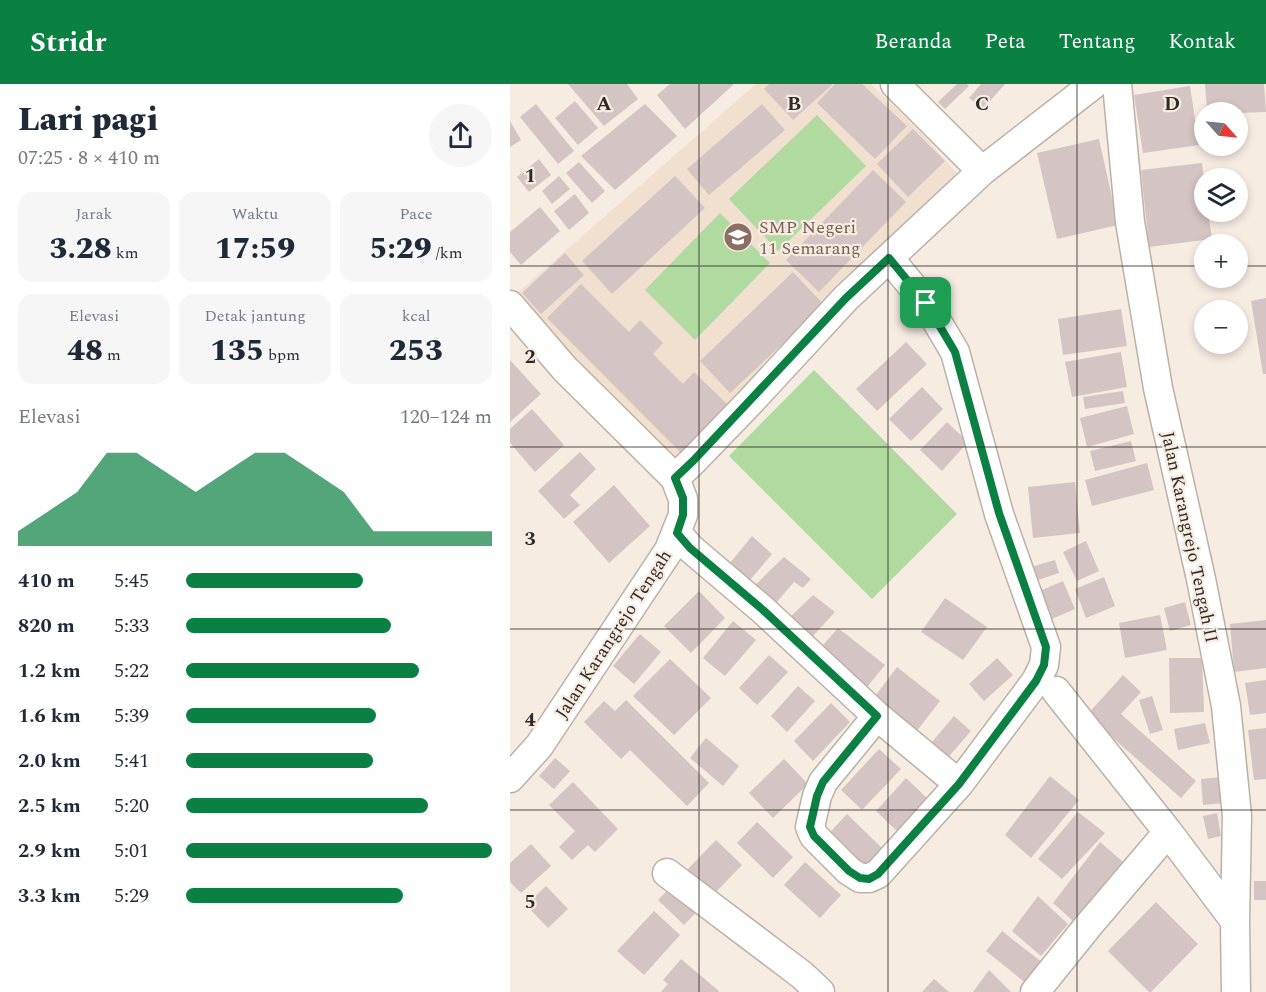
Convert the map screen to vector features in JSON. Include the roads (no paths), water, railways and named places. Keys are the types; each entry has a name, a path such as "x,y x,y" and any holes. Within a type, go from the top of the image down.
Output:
{"street":[{"path":"895,84 981,171"},
{"path":"510,305 564,369 675,478 710,444 846,298 981,171 1094,84"},
{"name":"Jalan Karangrejo Tengah II","path":"1117,84 1130,222 1158,388 1201,579 1226,706 1237,816 1234,921 1236,992"},
{"path":"889,258 926,303 955,352 999,513 1046,647 1044,665 1046,686 1168,832 1234,921"},
{"name":"Jalan Karangrejo Tengah","path":"510,778 539,746 669,550 683,515 683,498 675,478"},
{"path":"677,533 690,548 763,610 877,716 959,784"},
{"path":"877,716 823,782 817,796 810,827 814,836 849,871 860,878 869,879 878,874 1046,686"},
{"path":"1035,992 1168,832"},
{"path":"667,873 802,975 820,992"}],"place":[{"name":"SMP Negeri 11 Semarang","path":"738,237"}]}
